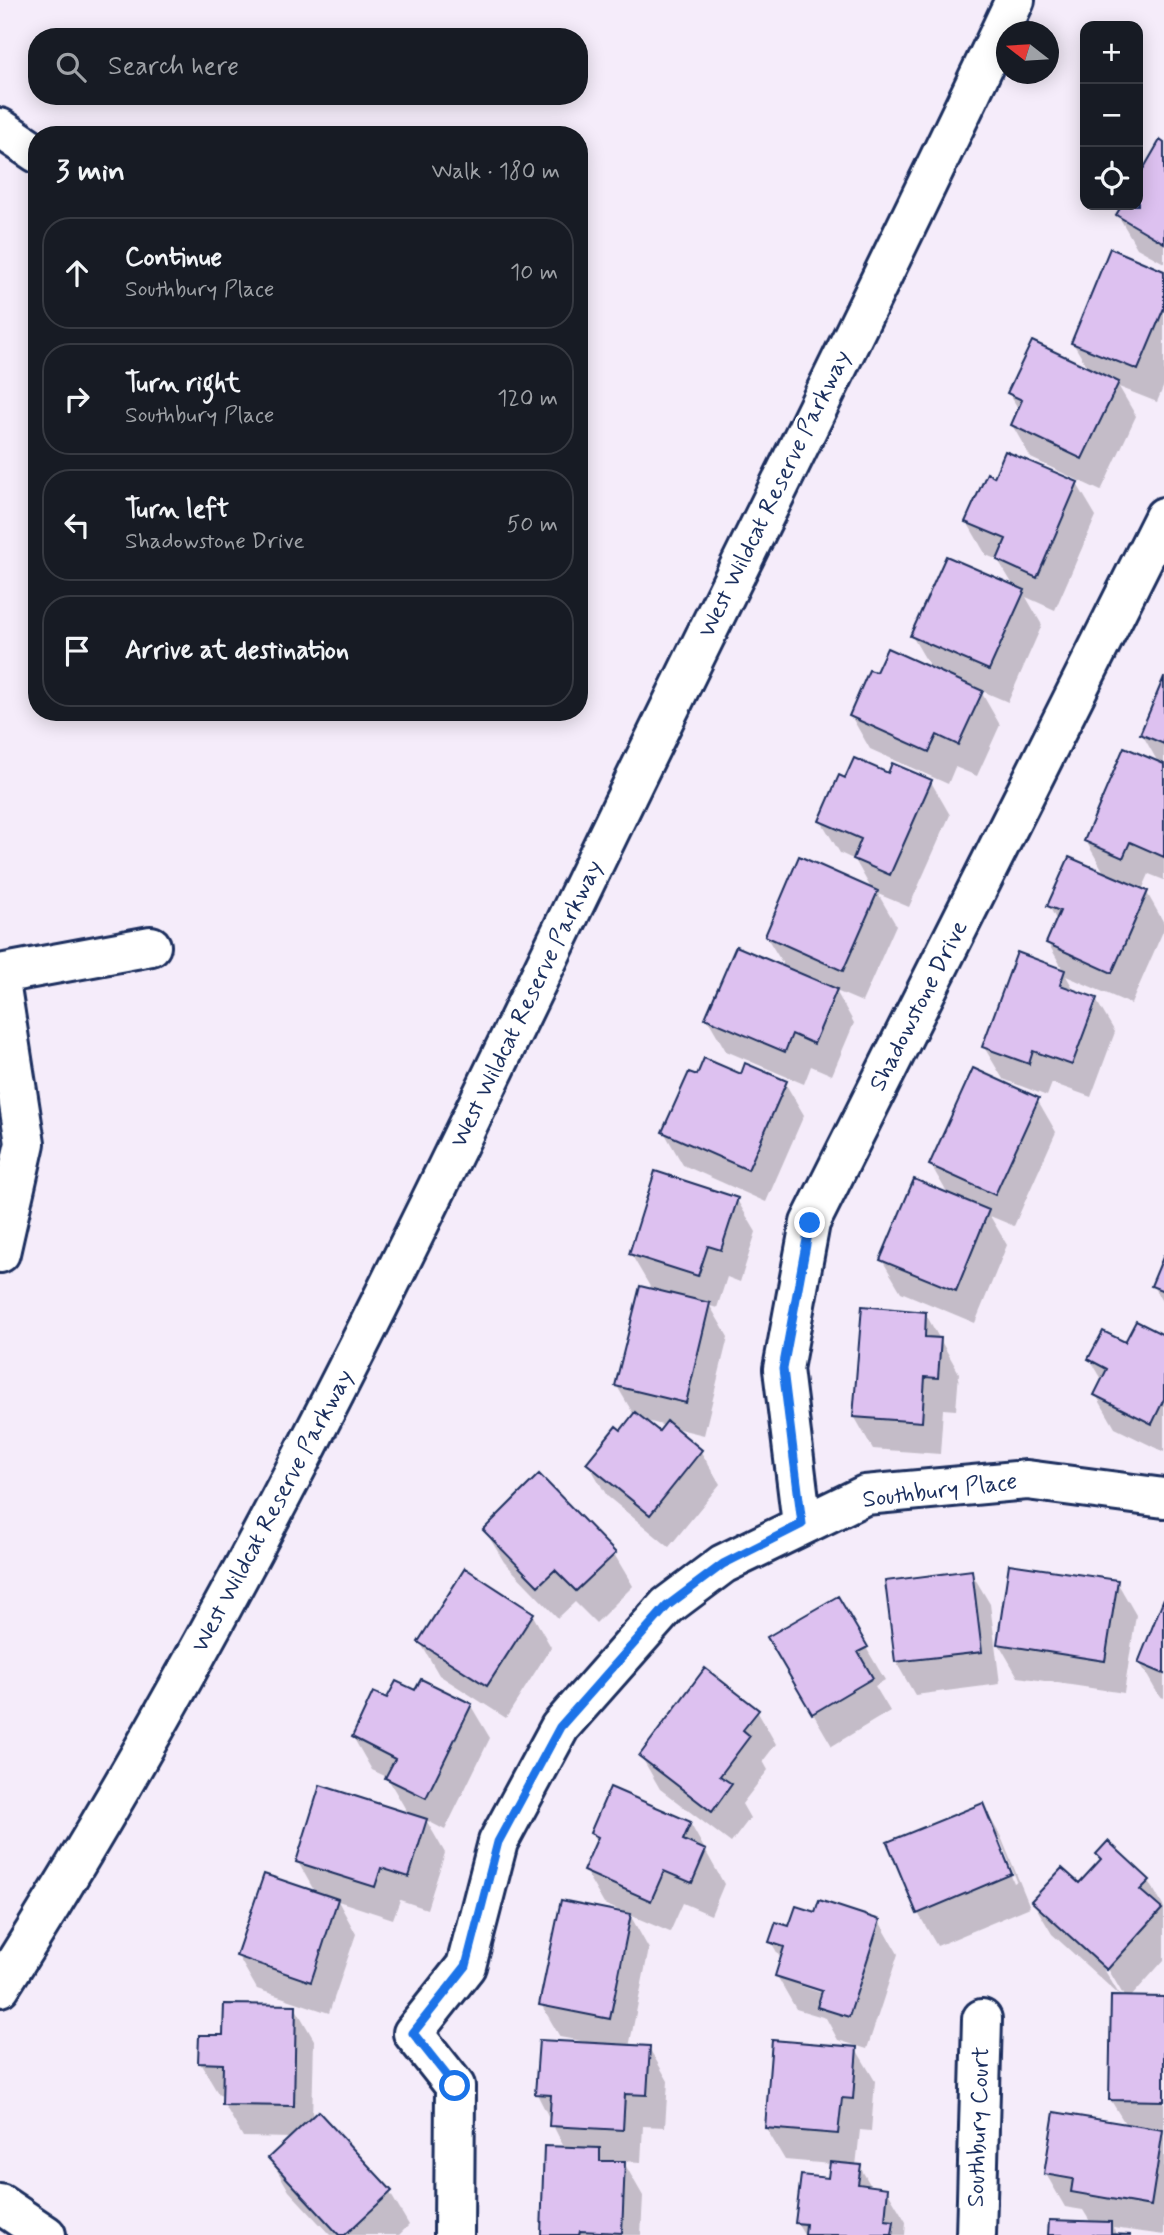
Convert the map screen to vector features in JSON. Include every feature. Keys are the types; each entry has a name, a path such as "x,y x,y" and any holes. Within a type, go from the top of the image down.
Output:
{"street":[{"name":"West Wildcat Reserve Parkway","path":"0,1987 133,1771 284,1496 475,1114 1015,0"},
{"path":"0,128 28,147"},
{"name":"Shadowstone Drive","path":"802,1524 783,1369 810,1223 1164,517"},
{"path":"0,974 151,946"},
{"path":"0,982 25,1143 0,1253"},
{"name":"Southbury Place","path":"454,2235 455,2086 413,2033 466,1966 498,1842 560,1727 667,1606 723,1564 865,1495 1027,1480 1164,1498"},
{"name":"Southbury Court","path":"976,2235 982,2019"},
{"path":"0,2204 46,2235"}],"building":[{"path":"1160,140 1164,143 1164,243 1116,215 1119,210 1143,210 1143,169"},
{"path":"1110,248 1164,271 1164,308 1138,370 1071,343"},
{"path":"1032,341 1119,382 1082,459 1011,425 1022,400 1007,393"},
{"path":"1005,451 1078,482 1037,578 997,560 1006,539 965,522 987,473 994,477"},
{"path":"946,556 1025,590 989,670 910,636"},
{"path":"887,648 983,691 958,745 937,735 929,752 849,716 869,670 876,672"},
{"path":"1164,677 1164,744 1140,734"},
{"path":"1124,747 1164,764 1164,857 1130,842 1123,858 1084,841"},
{"path":"854,758 888,773 892,763 932,780 890,875 853,859 861,839 819,821 839,775 845,778"},
{"path":"799,856 878,891 843,971 765,936"},
{"path":"1069,857 1148,891 1112,973 1046,943 1060,911 1047,906"},
{"path":"736,946 837,989 814,1044 792,1034 785,1052 705,1018"},
{"path":"1017,952 1065,970 1060,985 1097,998 1072,1065 1033,1051 1029,1064 982,1047"},
{"path":"704,1058 741,1074 745,1063 787,1081 748,1170 662,1132 689,1072 697,1075"},
{"path":"973,1068 1039,1098 995,1195 929,1165"},
{"path":"655,1171 738,1198 721,1250 708,1246 698,1276 629,1254"},
{"path":"914,1179 989,1210 956,1291 880,1260"},
{"path":"1164,1255 1164,1291 1151,1286"},
{"path":"640,1286 710,1303 686,1403 615,1386"},
{"path":"862,1306 926,1312 925,1337 941,1338 938,1378 925,1377 922,1422 853,1417"},
{"path":"1136,1321 1164,1335 1164,1399 1152,1424 1094,1395 1107,1369 1088,1359 1103,1331 1125,1342"},
{"path":"635,1412 659,1431 667,1421 702,1450 650,1515 586,1463 616,1426 621,1430"},
{"path":"539,1474 616,1553 576,1591 555,1570 538,1586 483,1530"},
{"path":"1009,1564 1118,1580 1105,1661 997,1644"},
{"path":"465,1568 534,1613 487,1686 418,1642"},
{"path":"972,1570 982,1652 895,1662 885,1581"},
{"path":"838,1596 868,1647 858,1652 873,1678 812,1714 767,1637"},
{"path":"1164,1598 1164,1674 1138,1663"},
{"path":"705,1668 759,1710 743,1730 750,1736 720,1776 732,1784 712,1812 639,1756"},
{"path":"421,1679 472,1704 426,1798 385,1778 395,1759 352,1737 373,1692 387,1698 396,1681 415,1690"},
{"path":"320,1785 427,1819 409,1877 381,1868 375,1887 296,1862"},
{"path":"610,1787 691,1822 683,1840 706,1850 692,1883 664,1871 651,1901 583,1871 598,1837 590,1833"},
{"path":"983,1803 1012,1874 917,1914 887,1842"},
{"path":"1108,1841 1150,1880 1140,1890 1162,1909 1107,1970 1031,1901 1062,1868 1079,1883 1101,1859 1096,1854"},
{"path":"264,1874 338,1899 311,1982 236,1956"},
{"path":"561,1900 631,1914 610,2019 539,2005"},
{"path":"819,1900 880,1920 849,2017 817,2007 822,1991 775,1976 784,1947 769,1942 776,1922 789,1926 796,1906 815,1912"},
{"path":"1111,1996 1164,1997 1164,2101 1109,2100"},
{"path":"224,2004 296,2005 294,2106 222,2105 223,2064 198,2063 199,2035 223,2035"},
{"path":"539,2040 650,2046 647,2095 625,2094 623,2130 549,2126 551,2095 535,2094"},
{"path":"772,2040 857,2047 853,2099 842,2098 838,2134 765,2128"},
{"path":"318,2111 392,2191 345,2235 339,2235 268,2158"},
{"path":"1054,2112 1163,2130 1151,2206 1071,2192 1073,2179 1044,2174"},
{"path":"544,2146 600,2148 600,2161 625,2161 622,2233 580,2231 579,2235 541,2235"},
{"path":"830,2162 861,2165 858,2184 888,2188 885,2220 894,2221 892,2235 805,2235 806,2224 795,2223 801,2175 828,2178"},
{"path":"1049,2220 1111,2222 1111,2234 1131,2235 1048,2235"}],"route":[{"path":"455,2086 413,2033 466,1966 498,1842 560,1727 667,1606 723,1564 802,1524 783,1369 810,1223"}]}
